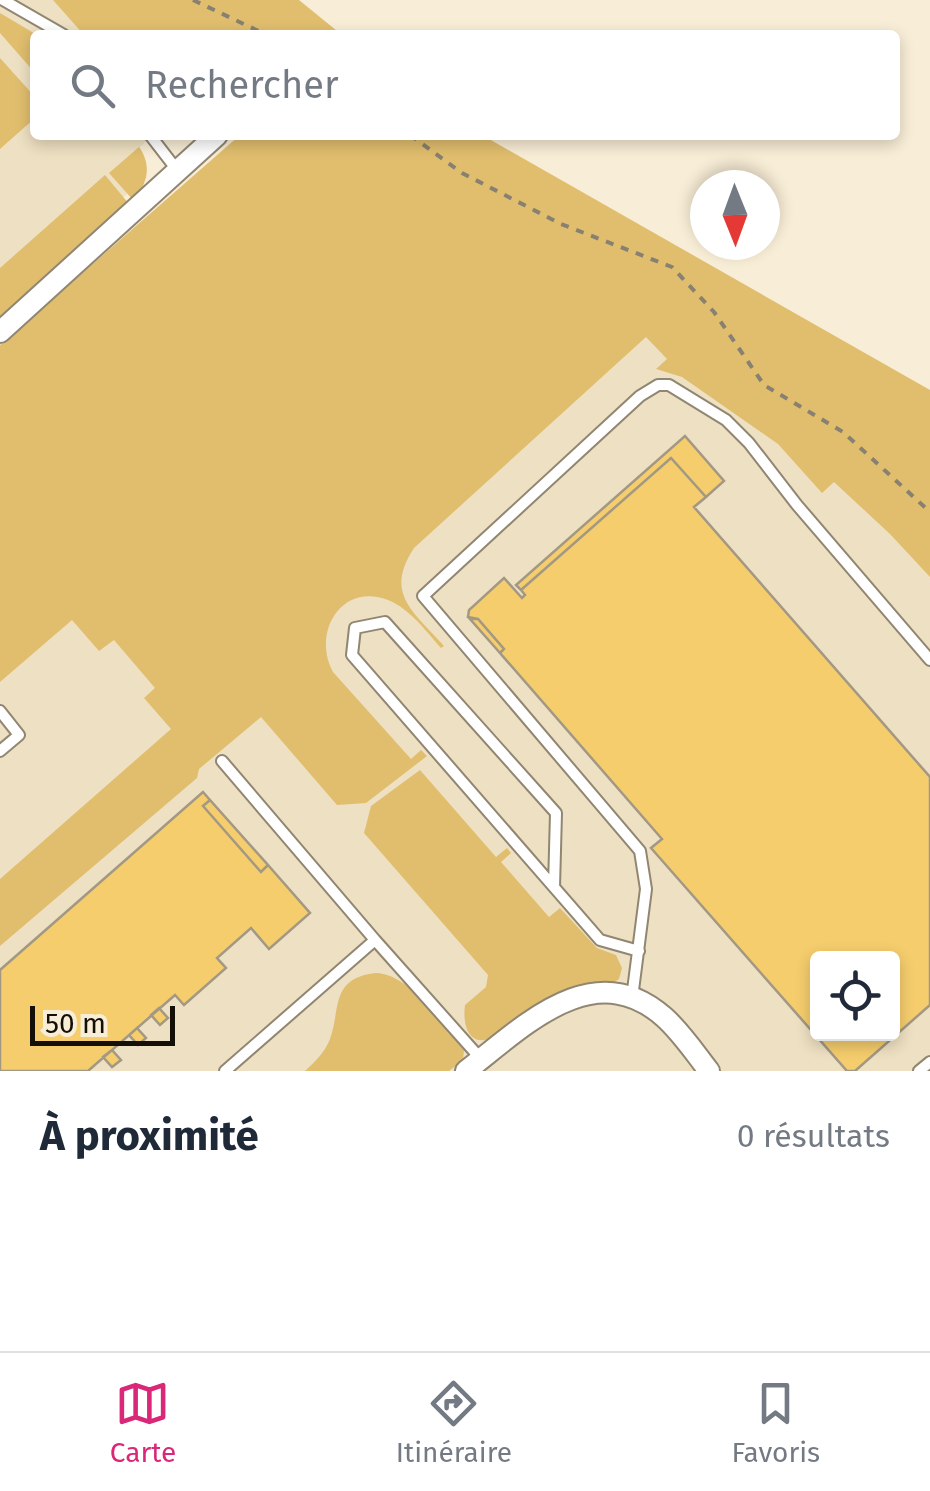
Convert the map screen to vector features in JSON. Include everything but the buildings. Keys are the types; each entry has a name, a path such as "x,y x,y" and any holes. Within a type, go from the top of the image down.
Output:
{"street":[{"path":"0,332 210,140"},
{"path":"476,1066 534,1018 569,998 606,993 632,998 665,1018 709,1071"}],"lane":[{"path":"3,0 55,30"},
{"path":"154,140 177,170"},
{"path":"632,998 646,889 640,851 423,596 640,396 658,385 669,385 705,404 749,443 930,660"},
{"path":"554,887 556,812 385,622 355,628 352,655 600,940 639,951"},
{"path":"0,711 19,735 0,750"},
{"path":"222,761 375,940 476,1066"},
{"path":"225,1071 375,940"},
{"path":"919,1071 930,1062"}],"path":[{"path":"193,0 257,30"},
{"path":"417,140 462,173 545,215 672,267 714,312 764,385 843,432 930,512"}],"shaded area":[{"path":"0,0 139,0 191,30 30,30 30,140 147,140 140,147 143,180 0,305"},
{"path":"53,0 299,0 336,30 80,30"},
{"path":"0,13 30,31 30,67 0,33"},
{"path":"0,58 30,91 30,122 0,149"},
{"path":"234,140 491,140 690,253 690,260 702,260 930,390 930,577 834,482 822,493 778,444 682,377 656,369 667,359 646,337 414,548 405,564 402,590 413,612 444,646 441,648 410,615 388,600 356,598 335,615 326,642 333,672 411,759 421,750 427,756 366,803 337,805 261,717 199,769 197,778 0,946 0,879 171,729 144,698 155,688 114,640 99,651 72,620 0,682 0,345"},
{"path":"139,147 146,161 146,174 133,200 109,173"},
{"path":"105,175 129,204 0,318 0,268"},
{"path":"666,308 930,540 930,1071 0,1071 0,381"},
{"path":"420,770 496,857 507,848 511,853 501,862 549,917 560,908 597,948 616,955 622,968 619,979 550,996 491,1038 478,1040 469,1034 465,1005 486,987 488,975 364,833 371,806"},
{"path":"388,975 413,991 464,1050 463,1060 449,1071 305,1071 328,1044 344,988 361,976"}]}
